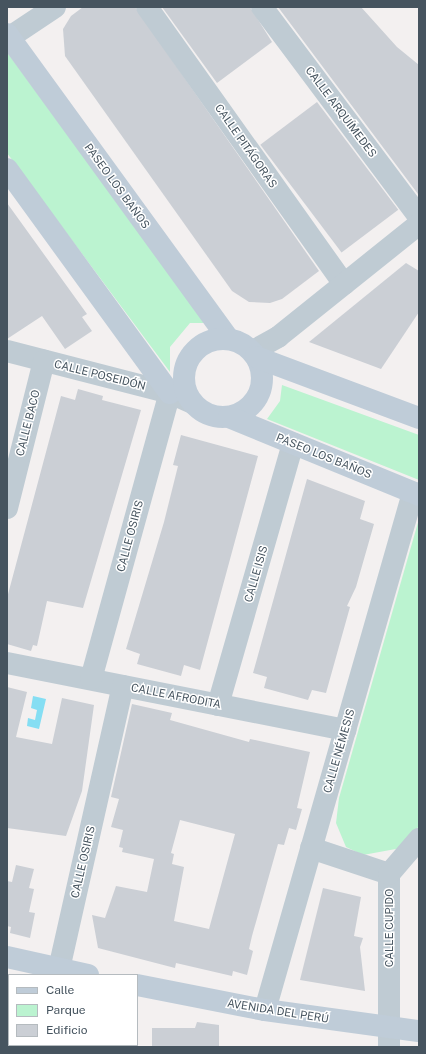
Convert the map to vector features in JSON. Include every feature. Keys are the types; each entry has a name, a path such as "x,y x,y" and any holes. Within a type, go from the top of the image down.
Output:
{"street":[{"path":"8,36 56,7"},
{"name":"CALLE PITÁGORAS","path":"147,7 344,284"},
{"name":"CALLE ARQUÍMEDES","path":"262,7 419,217"},
{"name":"PASEO LOS BAÑOS","path":"8,36 228,338"},
{"path":"7,169 170,393"},
{"path":"254,354 278,337 344,284 414,235"},
{"path":"254,354 263,373 261,389 255,402 229,417 209,415 192,403 186,391 185,367 192,353 209,340 228,338 254,354 419,418"},
{"name":"CALLE POSEIDÓN","path":"7,351 170,393 192,403"},
{"name":"CALLE BACO","path":"7,508 44,361"},
{"name":"CALLE OSIRIS","path":"91,679 170,393"},
{"name":"PASEO LOS BAÑOS","path":"229,417 416,494"},
{"name":"CALLE ISIS","path":"218,705 293,444"},
{"name":"CALLE NÉMESIS","path":"265,1010 310,848 416,494"},
{"name":"CALLE AFRODITA","path":"7,663 345,730"},
{"name":"CALLE OSIRIS","path":"59,969 122,686"},
{"name":"CALLE CUPIDO","path":"389,1037 390,874 419,839"},
{"path":"310,848 390,874"},
{"path":"7,957 83,974"},
{"name":"AVENIDA DEL PERÚ","path":"138,985 265,1010 389,1037 419,1031"}],"green space":[{"path":"7,52 205,323 190,323 170,347 170,372 7,153"},
{"path":"282,385 419,435 419,480 267,419 280,401"},
{"path":"419,519 419,826 401,848 363,855 346,847 336,823 339,798"}],"water":[{"path":"33,696 46,699 39,729 27,726 28,718 35,720 37,710 31,708"}],"building":[{"path":"83,7 135,7 319,271 282,299 270,303 249,302 232,291 65,56 63,29 71,16"},
{"path":"162,7 250,7 272,42 217,83"},
{"path":"278,7 361,7 397,47 419,65 418,194"},
{"path":"317,102 398,210 342,253 260,145"},
{"path":"7,203 87,314 82,317 92,331 65,349 42,316 7,339"},
{"path":"406,263 419,271 419,312 381,369 309,342"},
{"path":"78,389 103,396 102,400 141,410 83,608 47,601 37,646 33,645 31,651 7,644 7,598 61,396 75,400"},
{"path":"181,435 258,456 200,670 184,665 181,676 137,664 140,654 126,649 164,522 178,466 173,465"},
{"path":"307,479 365,501 360,519 374,524 356,587 347,606 350,607 326,693 312,690 308,700 264,688 267,677 253,673"},
{"path":"7,687 27,692 16,737 52,744 62,698 94,705 82,791 66,836 7,828"},
{"path":"132,704 172,713 170,720 249,742 250,739 310,752 297,808 302,809 296,830 289,828 284,845 278,844 252,936 249,949 253,951 247,975 233,971 232,976 176,963 175,968 98,948 92,915 105,918 116,886 147,892 154,859 122,852 123,848 119,847 123,830 111,827 119,799 111,797","holes":["180,820 235,834 209,929 174,921 184,867 172,864 174,854 171,853"]},
{"path":"16,865 34,869 29,888 34,889 29,912 35,913 30,938 10,933 11,927 7,926 7,881 12,882"},
{"path":"323,888 361,897 354,936 363,938 360,947 365,991 300,980"},
{"path":"197,1022 219,1025 219,1047 152,1047 152,1028 195,1028"}]}
